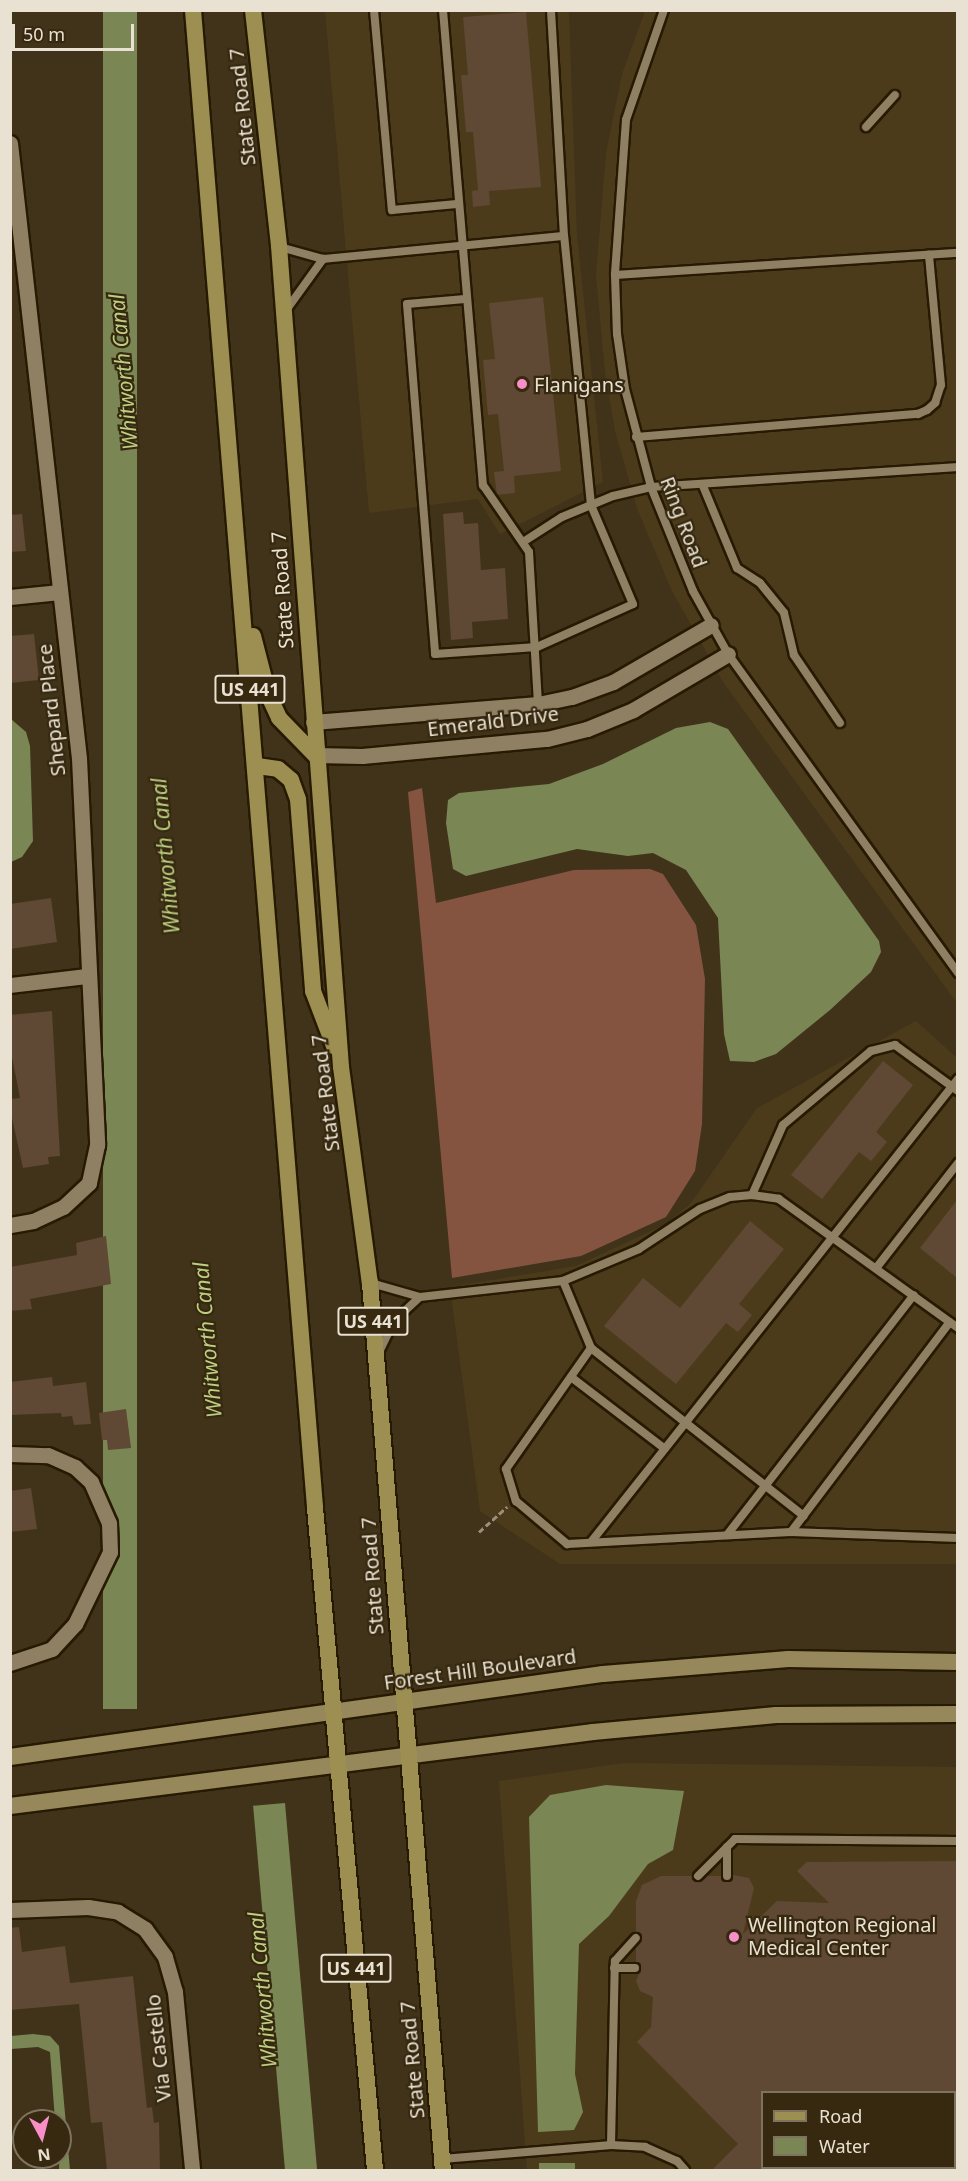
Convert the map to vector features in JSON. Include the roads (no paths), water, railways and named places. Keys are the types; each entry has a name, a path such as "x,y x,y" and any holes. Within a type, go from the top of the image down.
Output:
{"main road":[{"name":"State Road 7","path":"193,10 257,766 333,1712 375,2170"},
{"name":"State Road 7","path":"253,10 279,246 315,755 341,1067 370,1283 442,2165"},
{"path":"241,589 268,694 279,718 315,755"},
{"path":"257,766 278,769 291,780 297,800 313,991 341,1067"},
{"name":"Forest Hill Boulevard","path":"10,1757 333,1712 403,1700 603,1674 788,1659 957,1662"},
{"path":"10,1806 592,1732 776,1715 957,1714"}],"street":[{"name":"Shepard Place","path":"10,143 15,239 79,758 87,976 97,1145 89,1183 63,1207 33,1221 10,1225"},
{"path":"10,597 60,592"},
{"name":"Emerald Drive","path":"313,722 538,704 572,697 613,682 711,625"},
{"name":"Emerald Drive","path":"315,755 362,756 547,739 633,710 728,654"},
{"path":"10,985 87,976"},
{"path":"10,1454 48,1455 75,1467 102,1499 109,1522 110,1552 75,1624 52,1649 10,1663"},
{"name":"Via Castello","path":"10,1910 88,1907 118,1912 145,1929 165,1957 175,1992 192,2170"}],"lane":[{"path":"374,10 392,210 457,204"},
{"path":"443,10 460,247 483,484 529,552 537,647 538,704"},
{"path":"465,299 407,304 435,654 537,647 633,604 591,506 564,236 550,10"},
{"name":"Ring Road","path":"664,10 626,120 615,275 617,334 636,437 651,487 666,530 711,625 728,654 957,973"},
{"path":"866,127 895,95"},
{"path":"279,246 323,259 564,236"},
{"path":"615,275 957,253"},
{"path":"636,437 918,414 927,410 935,404 942,385 929,255"},
{"path":"284,314 298,290 323,259"},
{"path":"523,542 562,518 651,487 703,486 957,467"},
{"path":"703,486 736,568 760,583 784,613 794,655 840,723"},
{"path":"752,1195 783,1125 871,1051 895,1045 955,1089"},
{"path":"591,1542 684,1421 955,1089 957,1079"},
{"path":"877,1267 957,1163"},
{"path":"370,1283 420,1297 563,1281 639,1249 700,1209 730,1197 752,1195 779,1199 834,1235 957,1328"},
{"path":"563,1281 591,1348 804,1516"},
{"path":"727,1535 914,1295"},
{"path":"376,1360 394,1321 420,1297"},
{"path":"791,1532 950,1322"},
{"path":"591,1348 506,1468 516,1501 567,1544 791,1532 957,1538"},
{"path":"571,1377 664,1448"},
{"path":"698,1875 735,1839 957,1840"},
{"path":"727,1847 727,1875"},
{"path":"611,2145 614,1968 615,1961 636,1938"},
{"path":"614,1968 635,1968"},
{"path":"442,2165 611,2145 645,2147 677,2161 685,2170"}],"water":[{"name":"Whitworth Canal","path":"103,11 137,11 137,1709 103,1709"},
{"path":"11,719 26,732 30,746 33,841 22,857 11,862"},
{"path":"710,722 728,729 879,941 881,952 871,972 830,1010 776,1054 754,1062 730,1061 724,1034 718,918 686,870 653,853 628,856 577,849 466,876 453,869 446,823 448,800 459,793 549,784 603,764 676,728"},
{"path":"606,1785 684,1791 673,1850 648,1864 609,1916 579,1944 575,2074 583,2112 574,2130 538,2132 529,1817 550,1795"},
{"path":"285,1803 317,2170 285,2170 253,1806"},
{"path":"33,2034 50,2036 59,2046 65,2109 54,2109 50,2052 38,2047 11,2049 11,2036"},
{"path":"539,2163 575,2163 575,2170 539,2170"}],"place":[{"name":"Flanigans","path":"522,384"},
{"name":"Wellington Regional Medical Center","path":"734,1937"}]}
